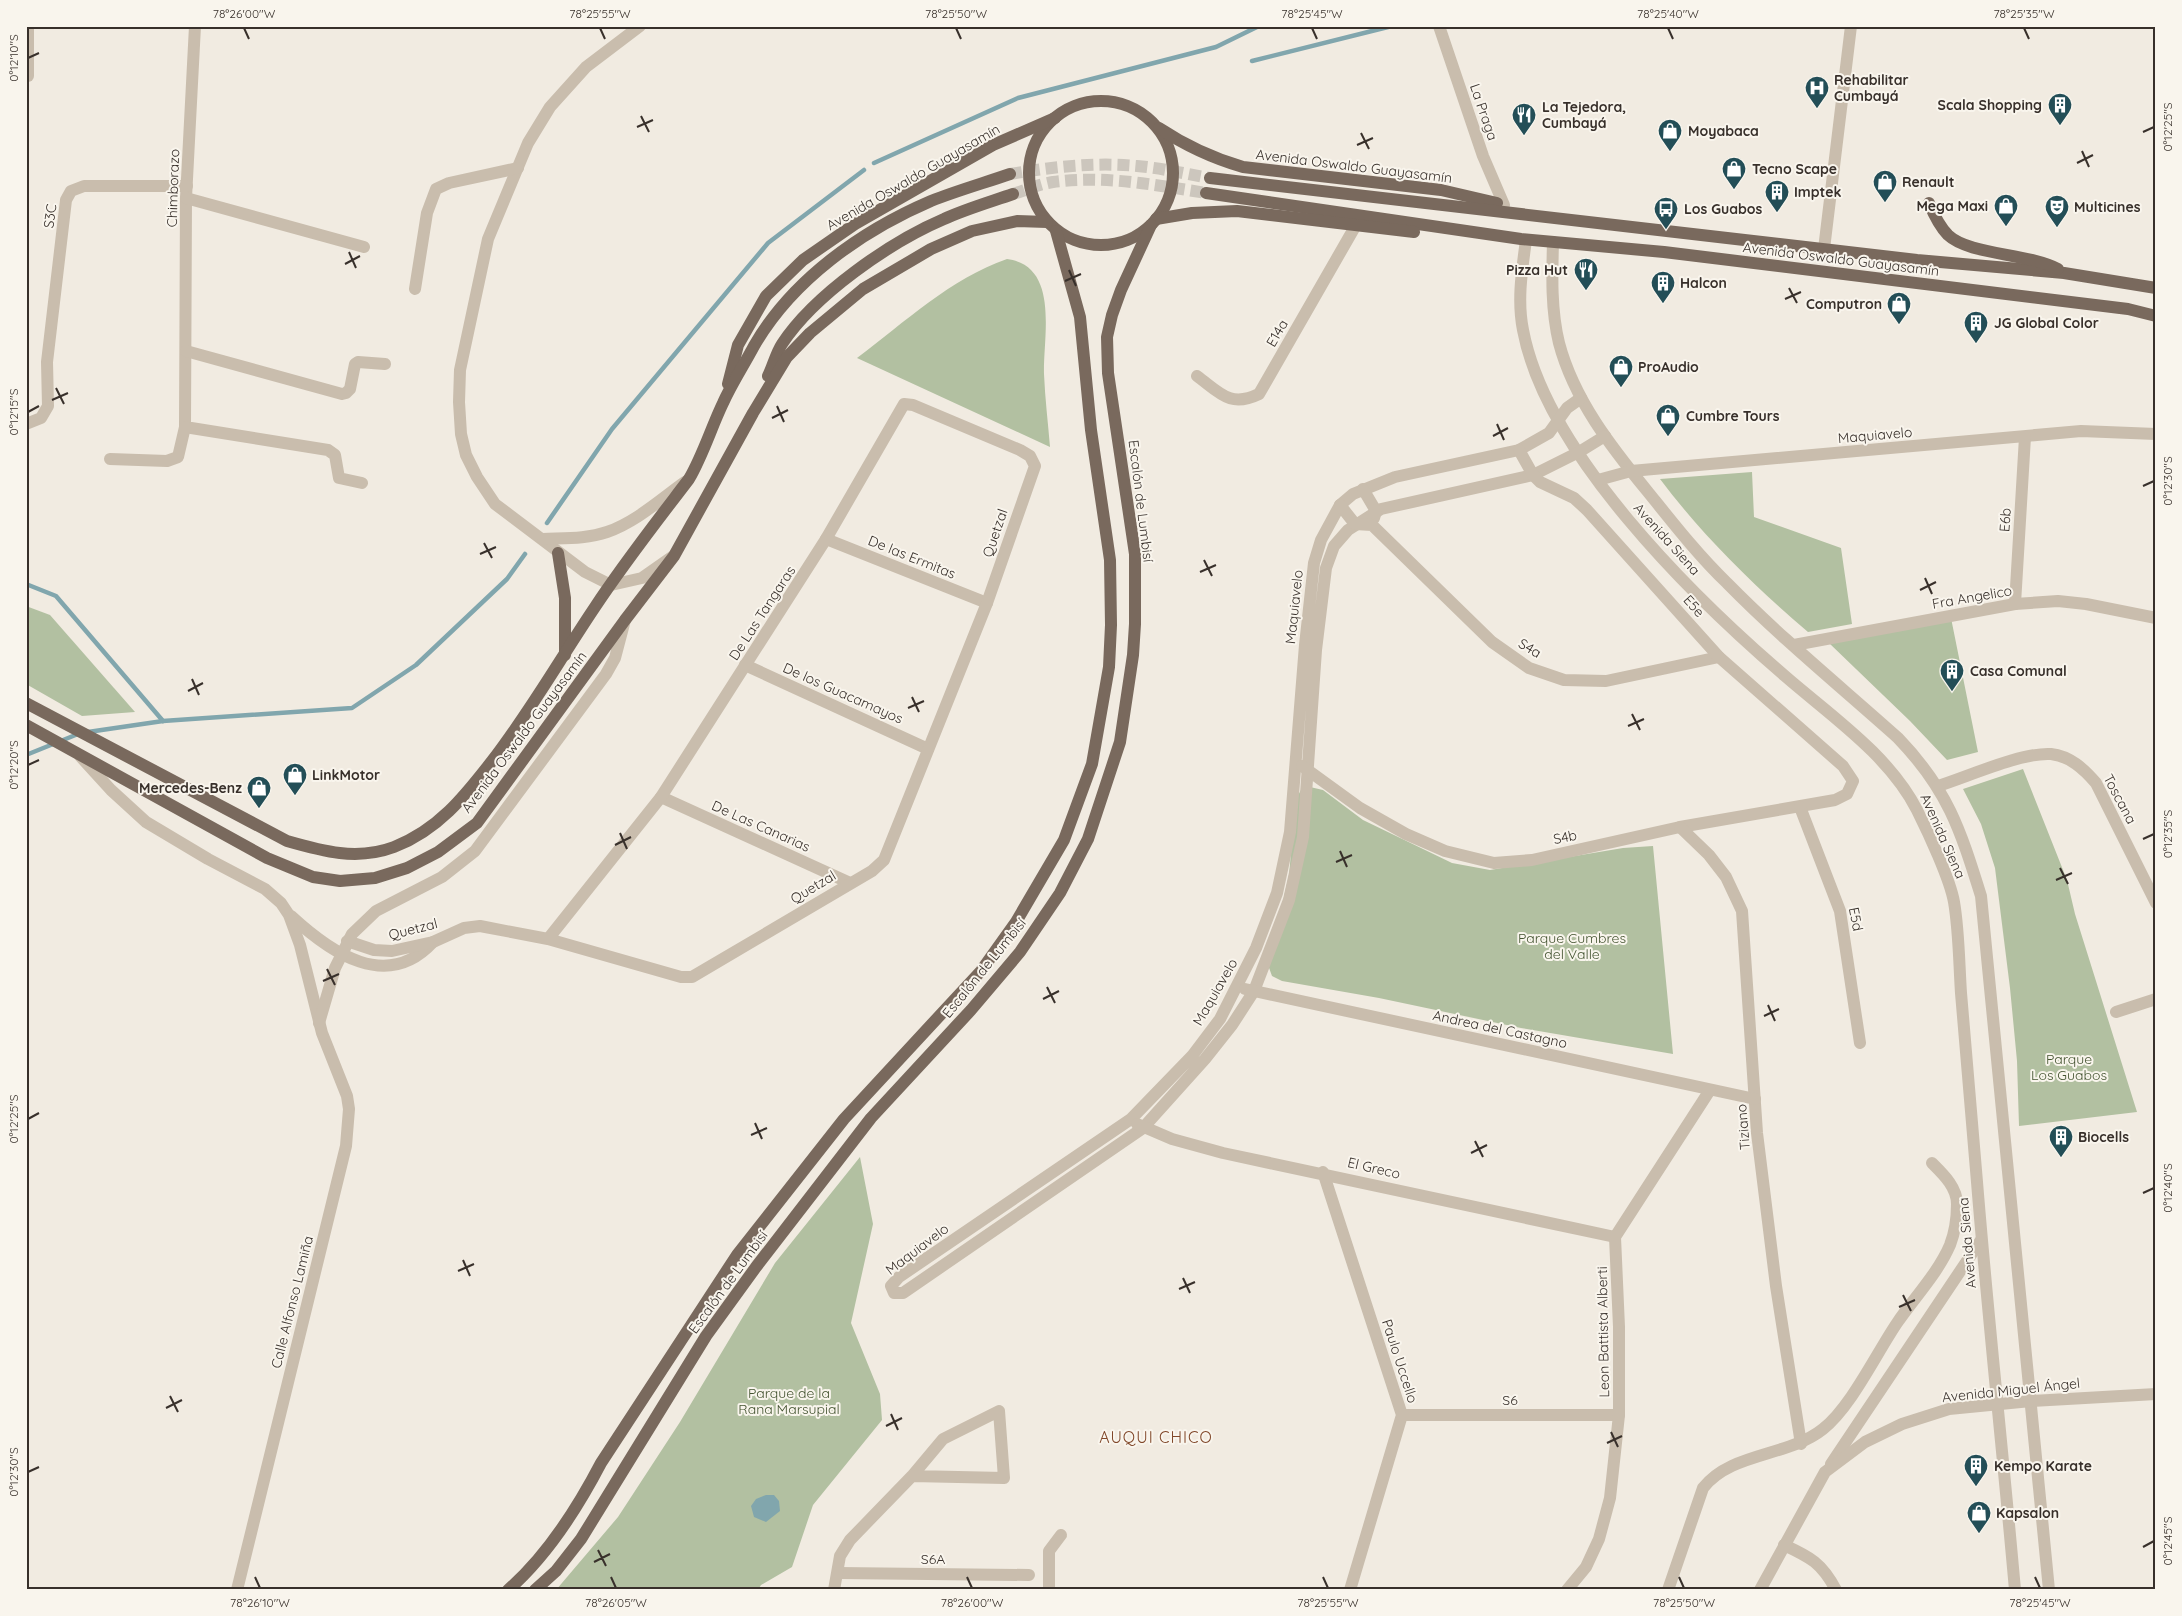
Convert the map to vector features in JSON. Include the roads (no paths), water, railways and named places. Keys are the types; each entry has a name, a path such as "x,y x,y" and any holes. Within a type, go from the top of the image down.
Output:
{"main road":[{"path":"1106,102 1124,105 1140,113 1154,125 1166,142 1172,161 1172,182 1167,201 1154,222 1134,237 1108,244 1094,245 1074,240 1052,226 1034,203 1029,180 1030,156 1040,135 1055,118 1071,108 1088,103 1106,102"},
{"name":"Avenida Oswaldo Guayasamín","path":"26,702 286,841 326,852 362,854 394,847 433,826 458,804 519,726 611,585 689,479 699,462 723,401 738,345 766,296 803,260 855,224 993,145 1055,118"},
{"name":"Avenida Oswaldo Guayasamín","path":"1154,125 1185,145 1211,158 1243,167 1441,190 1558,217"},
{"name":"Avenida Oswaldo Guayasamín","path":"723,401 779,309 815,273 881,226 931,201 1010,174"},
{"name":"Avenida Oswaldo Guayasamín","path":"1210,178 1824,249 2064,273 2156,288"},
{"name":"Avenida Oswaldo Guayasamín","path":"1206,193 1524,240"},
{"name":"Avenida Oswaldo Guayasamín","path":"753,413 781,345 803,318 828,293 889,248 936,223 1013,194"},
{"path":"1929,203 1938,223 1950,237 1966,246 2028,258 2048,264 2064,273"},
{"name":"Avenida Oswaldo Guayasamín","path":"1154,222 1192,212 1237,211 1481,239 1553,242 1664,252 2076,302 2128,309 2156,316"},
{"name":"Avenida Oswaldo Guayasamín","path":"26,725 267,858 313,877 340,882 375,878 407,868 438,852 478,823 625,620 674,556 753,413 787,357 810,333 863,289 931,249 972,231 1017,221 1052,226"},
{"name":"Escalón de Lumbisí","path":"535,1590 556,1571 582,1539 706,1336 756,1267 871,1118 971,1010 1020,952 1060,893 1088,839 1120,742 1133,655 1135,624 1134,554 1108,373 1107,337 1121,290 1154,222"},
{"name":"Escalón de Lumbisí","path":"508,1590 541,1556 586,1493 601,1463 737,1255 844,1119 981,971 1016,922 1064,840 1092,764 1109,667 1111,625 1110,560 1091,430 1080,317 1052,226"},
{"path":"558,553 565,598 565,655"}],"street":[{"path":"28,26 28,76"},
{"name":"Chimborazo","path":"110,459 167,461 178,457 185,427 187,192 195,26"},
{"path":"640,26 586,67 550,107 528,143 488,239 460,370 461,434 466,455 477,477 495,504 584,572 611,585 642,578 674,556"},
{"name":"La Praga","path":"1439,26 1483,156 1504,205"},
{"path":"1824,249 1851,26"},
{"path":"415,289 427,213 436,189 449,183 518,168"},
{"name":"S3C","path":"26,424 41,418 48,406 47,362 66,200 71,191 84,186 187,192 364,247"},
{"name":"E14a","path":"1196,376 1225,397 1235,400 1245,401 1259,394 1356,225"},
{"name":"Avenida Siena","path":"1524,240 1520,282 1522,329 1540,384 1559,421 1579,452 1629,520 1709,606 1767,661 1874,753 1905,790 1917,810 1954,899 1982,1240 2015,1590"},
{"name":"Avenida Siena","path":"1553,242 1553,314 1560,345 1581,398 1605,436 1631,471 1709,565 1794,645 1898,738 1922,763 1938,786 1962,833 1981,896 2049,1590"},
{"path":"186,351 342,394 350,389 355,364 358,362 385,364"},
{"name":"Maquiavelo","path":"1581,398 1567,408 1549,433 1519,450 1395,477 1363,489 1340,505 1321,540 1314,563 1290,832 1277,893 1256,948 1238,987 1220,1019 1192,1056 1131,1119 899,1277 892,1284 892,1292 896,1294 903,1293 1142,1128 1205,1059 1232,1026 1254,991 1289,900 1303,838 1316,650 1326,568 1334,546 1355,524 1376,511 1533,475 1579,452 1605,436"},
{"name":"De Las Tangaras","path":"548,939 661,797 826,539 904,404 920,408 1030,456"},
{"path":"185,427 328,450 335,455 339,478 362,483"},
{"name":"Maquiavelo","path":"1598,480 1631,471 2081,431 2156,434"},
{"name":"E6b","path":"2015,604 2025,437"},
{"name":"E5e","path":"1519,450 1533,475 1540,482 1574,498 1587,510 1719,656 1843,766 1853,781"},
{"name":"Quetzal","path":"347,941 374,950 392,951 433,942 464,928 480,926 548,939 681,978 692,977 872,871 884,860 987,603 1035,466 1030,456"},
{"path":"541,538 579,538 608,532 636,518 689,479"},
{"path":"1340,505 1355,524 1372,525 1376,511 1363,489"},
{"name":"S4a","path":"1372,525 1492,642 1529,668 1564,680 1606,681 1719,656"},
{"name":"De las Ermitas","path":"826,539 987,603"},
{"name":"Fra Angelico","path":"1794,645 2015,604 2058,601 2086,604 2156,618"},
{"path":"320,1023 341,954 347,941 360,924 376,911 442,877 476,851 606,674 616,658 625,620"},
{"name":"De los Guacamayos","path":"745,666 928,749"},
{"name":"Calle Alfonso Lamiña","path":"72,750 124,803 146,822 208,859 265,889 278,900 289,915 314,937 341,954 368,964 402,963 421,955 433,942"},
{"name":"Toscana","path":"1938,786 2023,758 2051,754 2072,761 2086,771 2096,783 2156,903"},
{"name":"S4b","path":"1295,762 1360,808 1406,834 1445,851 1494,863 1532,860 1680,827 1842,798 1847,794 1853,781"},
{"name":"De Las Canarias","path":"661,797 850,883"},
{"name":"E5d","path":"1800,807 1840,911 1860,1043"},
{"name":"Tiziano","path":"1680,827 1709,855 1726,877 1742,911 1755,1099 1776,1286 1800,1444"},
{"name":"Calle Alfonso Lamiña","path":"237,1590 346,1146 349,1109 347,1096 320,1023 300,945 289,915"},
{"name":"Andrea del Castagno","path":"1238,987 1755,1099"},
{"path":"2116,1012 2156,999"},
{"path":"1616,1237 1710,1090"},
{"name":"El Greco","path":"1131,1119 1142,1128 1172,1140 1616,1237"},
{"path":"1668,1590 1703,1488 1712,1476 1725,1468 1800,1444 1824,1429 1848,1400 1950,1245 1954,1231 1957,1200 1949,1180 1932,1163"},
{"name":"Paulo Uccello","path":"1324,1172 1402,1415 1350,1590"},
{"name":"Leon Battista Alberti","path":"1567,1590 1586,1567 1599,1539 1610,1498 1618,1416 1619,1327 1616,1237"},
{"name":"Avenida Miguel Ángel","path":"1760,1590 1825,1472 1982,1240"},
{"name":"Avenida Miguel Ángel","path":"1825,1472 1865,1442 1902,1424 1949,1409 2031,1401 2156,1394"},
{"path":"834,1590 840,1556 850,1540 912,1476 942,1439 999,1411 1004,1478 912,1476"},
{"name":"S6","path":"1402,1415 1618,1416"},
{"path":"1049,1590 1049,1551 1062,1535"},
{"path":"1784,1545 1810,1556 1829,1577 1836,1590"},
{"name":"S6A","path":"838,1573 1029,1575"}],"water":[{"path":"766,1495 774,1495 779,1501 780,1511 766,1522 754,1517 751,1506 756,1499"}],"waterway":[{"path":"874,163 1018,98 1216,47 1259,26"},
{"path":"1252,61 1392,26"},
{"path":"547,523 612,429 768,243 864,170"},
{"path":"88,732 163,721 352,708 416,665 507,579 525,554"},
{"path":"26,584 56,596 163,721"},
{"path":"26,755 78,734"}],"tunnel":[{"path":"1010,174 1057,167 1121,165 1146,167 1210,178"},
{"path":"1013,194 1053,182 1072,180 1111,180 1206,193"}],"place":[{"name":"Rehabilitar Cumbayá","path":"1817,109"},
{"name":"Scala Shopping","path":"2060,126"},
{"name":"La Tejedora, Cumbayá","path":"1524,136"},
{"name":"Moyabaca","path":"1670,152"},
{"name":"Tecno Scape","path":"1734,190"},
{"name":"Renault","path":"1885,203"},
{"name":"Imptek","path":"1777,213"},
{"name":"Mega Maxi","path":"2006,227"},
{"name":"Multicines","path":"2057,228"},
{"name":"Los Guabos","path":"1666,230"},
{"name":"Pizza Hut","path":"1586,291"},
{"name":"Halcon","path":"1663,304"},
{"name":"Computron","path":"1899,325"},
{"name":"JG Global Color","path":"1976,344"},
{"name":"ProAudio","path":"1621,388"},
{"name":"Cumbre Tours","path":"1668,437"},
{"name":"Casa Comunal","path":"1952,692"},
{"name":"LinkMotor","path":"295,796"},
{"name":"Mercedes-Benz","path":"259,809"},
{"name":"Biocells","path":"2061,1158"},
{"name":"Kempo Karate","path":"1976,1487"},
{"name":"Kapsalon","path":"1979,1534"}],"district":[{"name":"AUQUI CHICO","path":"1156,1437"}],"park label":[{"name":"Parque Cumbres del Valle","path":"1572,946"},
{"name":"Parque Los Guabos","path":"2069,1068"},
{"name":"Parque de la Rana Marsupial","path":"789,1402"}]}
